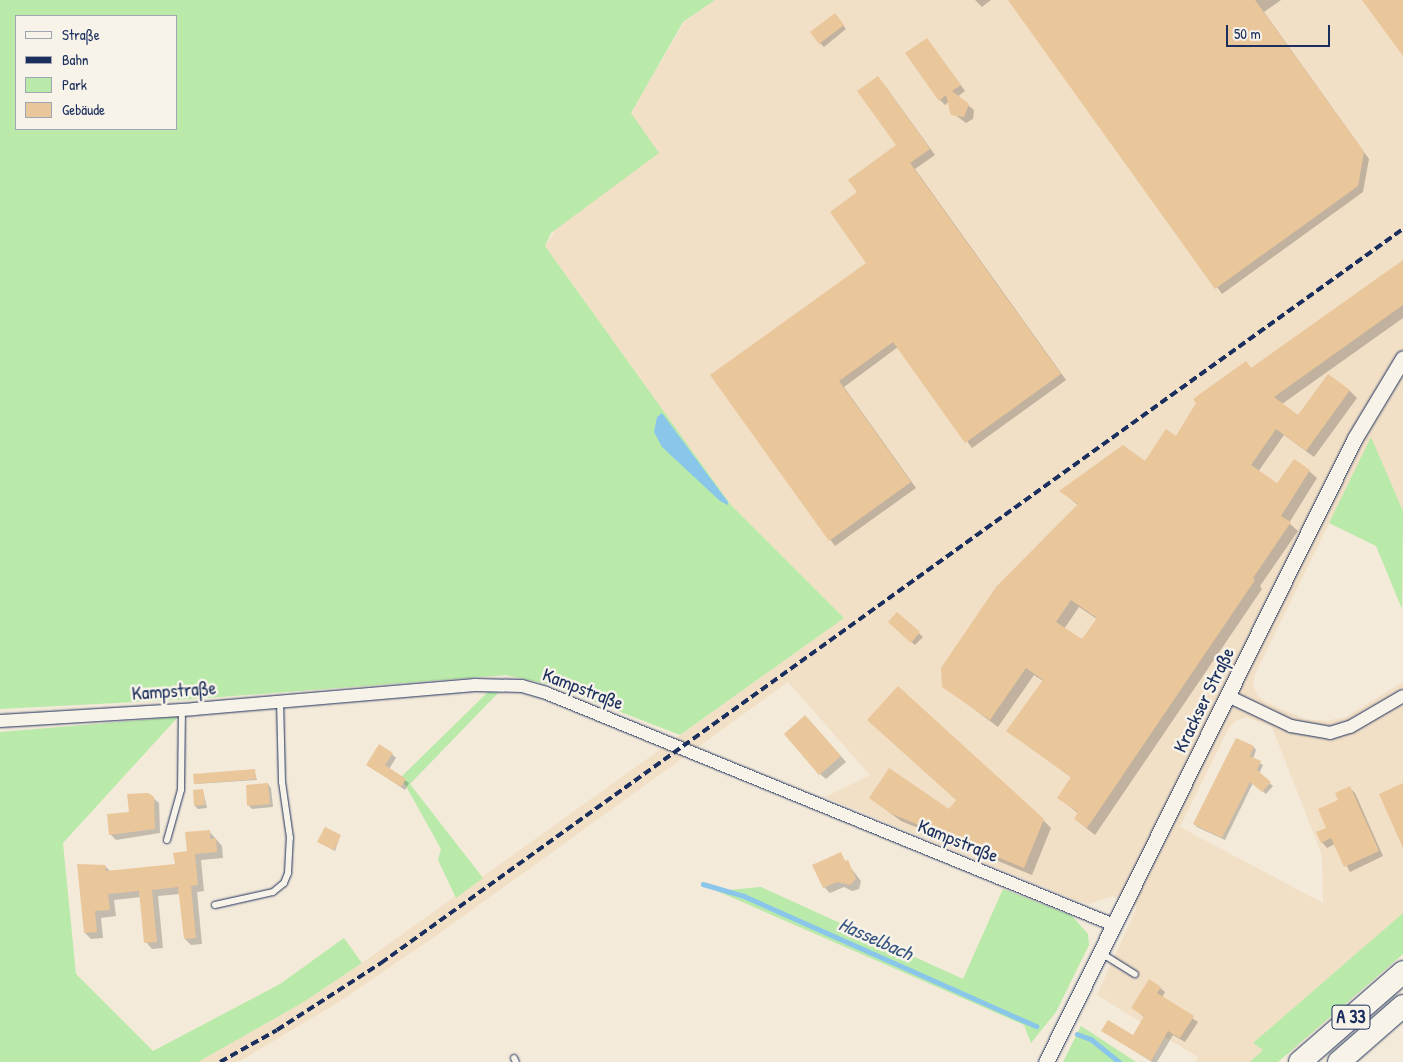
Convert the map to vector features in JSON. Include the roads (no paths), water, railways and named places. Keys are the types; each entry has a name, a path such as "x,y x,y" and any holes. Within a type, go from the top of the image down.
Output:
{"highway":[{"name":"A 33","path":"1300,1062 1403,972"},
{"name":"A 33","path":"1339,1062 1403,1006"}],"street":[{"name":"Krackser Straße","path":"1046,1062 1368,412 1403,358"},
{"name":"Kampstraße","path":"0,721 182,710 475,685 522,686 546,693 1114,925"},
{"path":"1228,696 1292,726 1330,733 1350,727 1403,696"}],"lane":[{"path":"215,905 273,892 284,883 288,873 290,838 282,782 280,702"},
{"path":"167,840 181,790 182,710"},
{"path":"1101,953 1135,974"}],"water":[{"path":"662,413 728,502 728,505 720,501 662,447 654,432 657,417"}],"waterway":[{"name":"Hasselbach","path":"703,884 744,896 1036,1026"},
{"path":"1077,1034 1091,1039 1119,1062"}],"railway":[{"path":"220,1062 277,1030 381,963 1403,229"}]}
